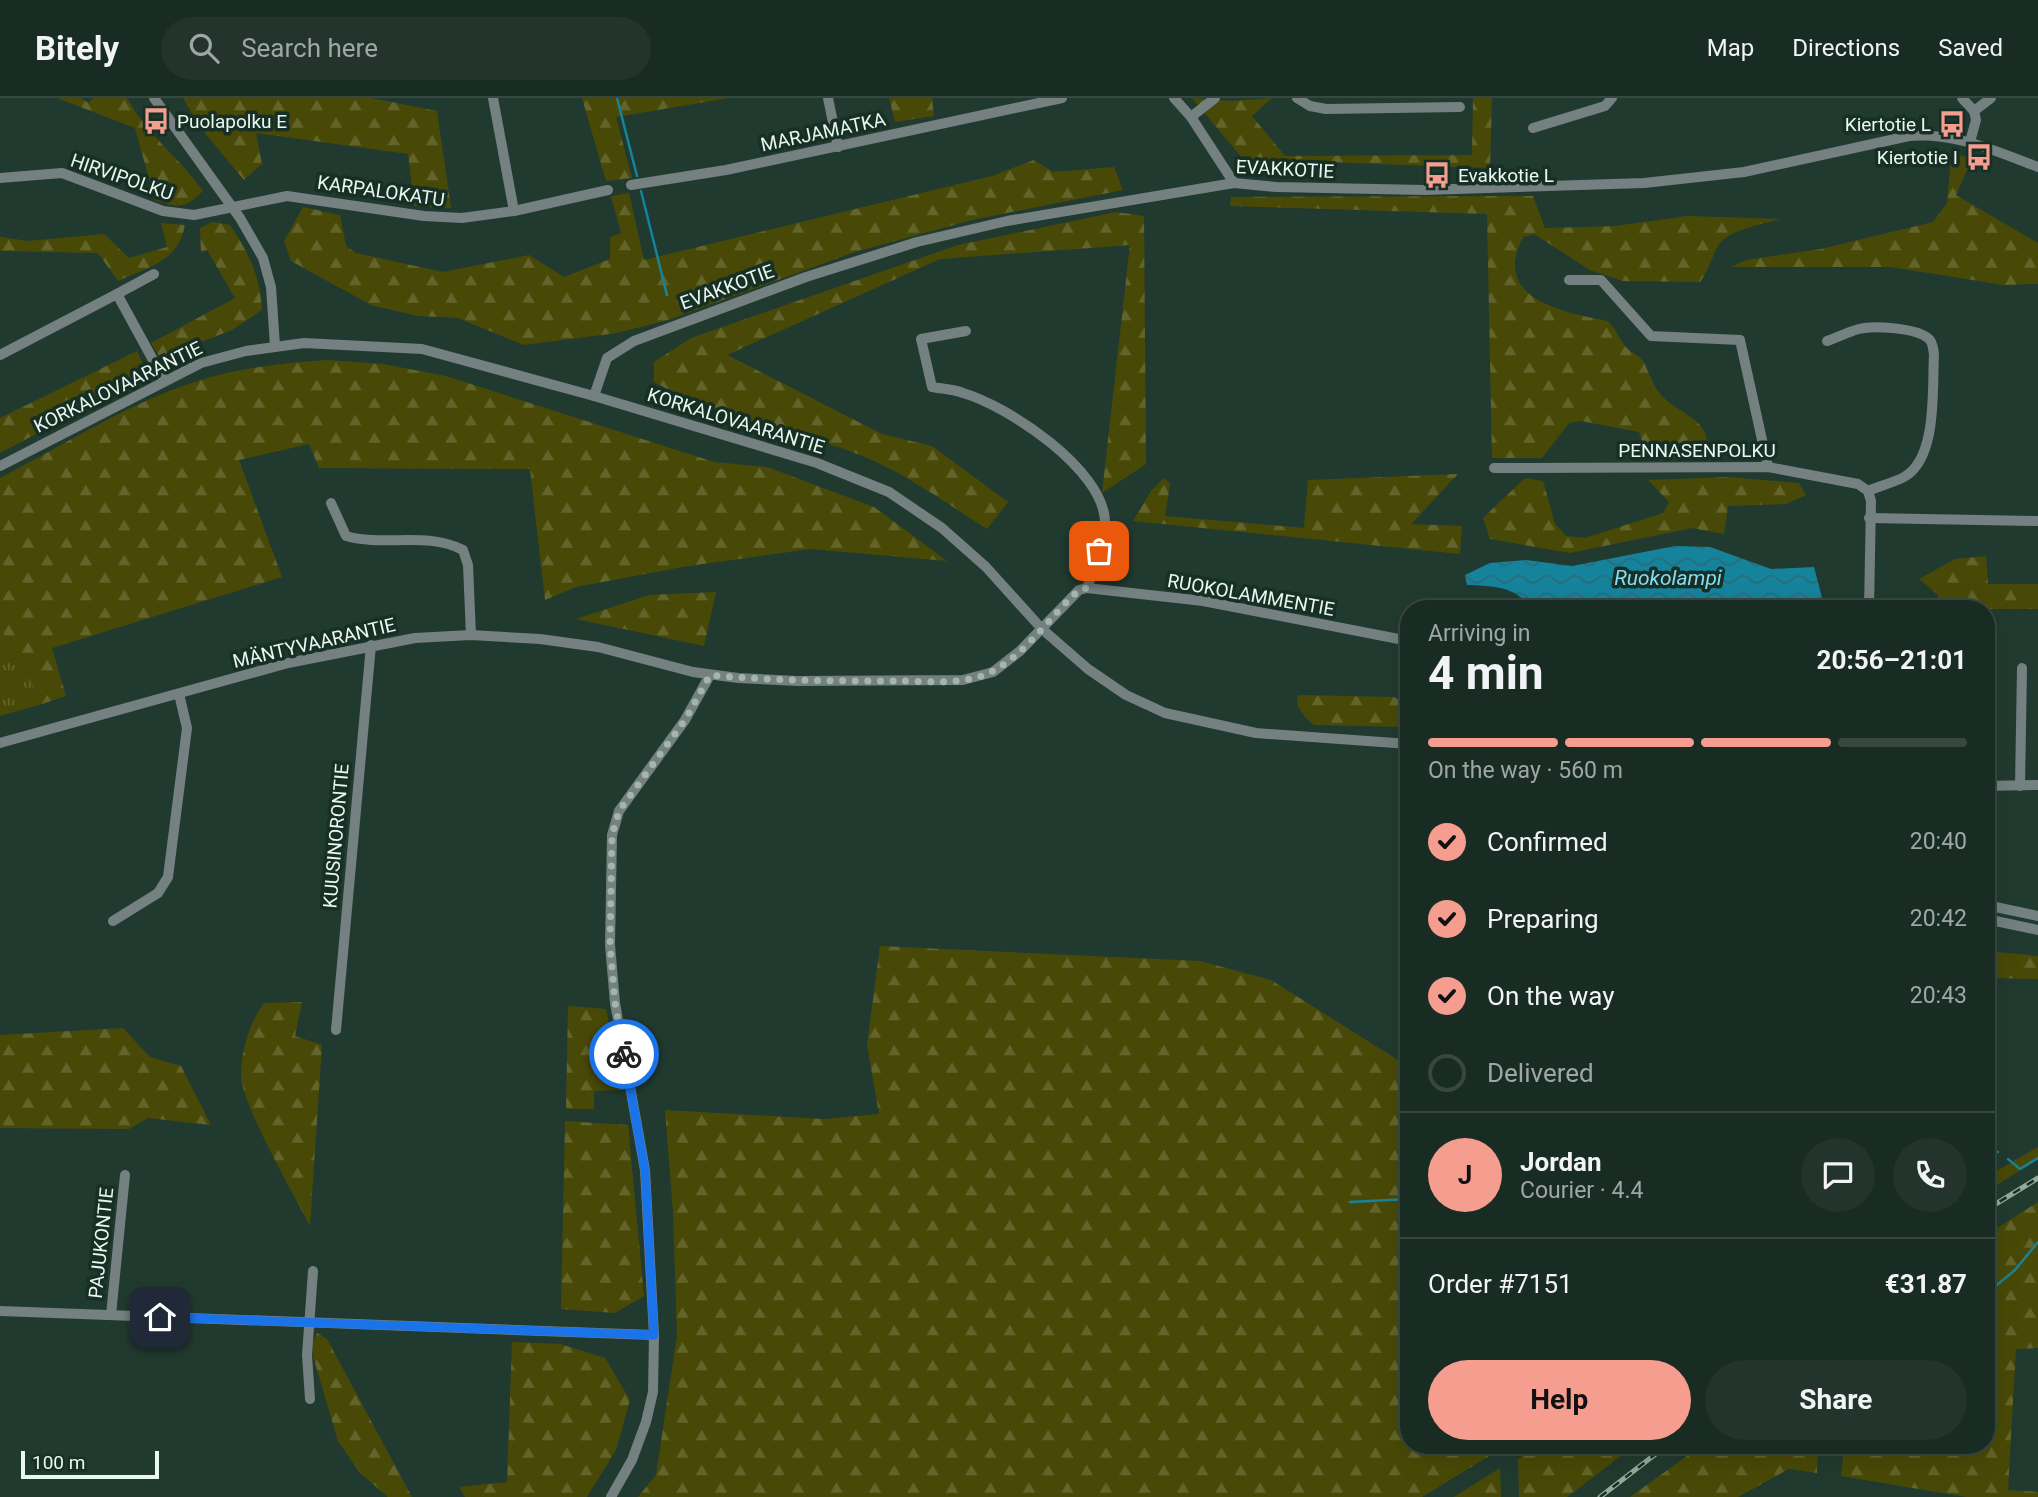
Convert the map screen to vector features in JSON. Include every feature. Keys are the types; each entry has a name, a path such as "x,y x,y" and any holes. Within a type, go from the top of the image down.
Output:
{"street":[{"path":"154,98 232,208 263,258 271,287 275,346"},
{"path":"494,98 514,211"},
{"path":"828,98 838,147"},
{"name":"MARJAMATKA","path":"631,185 838,147 1062,98"},
{"path":"1174,98 1191,117 1234,183"},
{"path":"1191,117 1216,98"},
{"path":"1297,98 1310,106 1326,109 1460,107"},
{"path":"1533,128 1605,106 1612,98"},
{"path":"1962,98 1973,111 1976,120 1970,142"},
{"path":"1973,111 1991,98"},
{"name":"EVAKKOTIE","path":"594,396 607,358 634,341 806,277 917,242 994,224 1234,183 1289,188 1425,190 1644,183 1744,172 1909,136 1934,134 1970,142 2038,167"},
{"name":"HIRVIPOLKU","path":"0,178 62,173 173,214 194,215 232,208"},
{"name":"KARPALOKATU","path":"232,208 287,196 446,218 514,211 608,190"},
{"path":"0,355 154,274"},
{"path":"1569,280 1601,280 1651,336 1740,340 1768,467"},
{"path":"117,294 164,380"},
{"path":"1827,341 1861,328 1891,328 1918,334 1931,342 1934,354 1930,431 1924,452 1917,466 1904,477 1868,491 1869,600"},
{"path":"966,331 921,339 932,387 963,393 993,405 1049,442 1081,470 1100,502 1105,521 1087,588"},
{"name":"KORKALOVAARANTIE","path":"0,466 201,363 275,346 363,344 422,349 594,396 817,463 889,492 950,536 986,567 1042,629 1107,682 1165,713 1256,733 1400,743"},
{"name":"PENNASENPOLKU","path":"1494,468 1768,467 1846,480 1868,491"},
{"path":"331,503 346,536 361,540 446,541 463,550 468,565 471,635"},
{"path":"1869,518 2038,521"},
{"name":"MÄNTYVAARANTIE","path":"0,743 288,663 415,638 471,635 540,639 598,647 710,675 797,681 963,680 993,672 1042,629 1058,608 1079,590 1087,588"},
{"name":"RUOKOLAMMENTIE","path":"1087,588 1203,601 1400,639"},
{"name":"KUUSINORONTIE","path":"336,1030 371,645"},
{"path":"2020,786 2022,668"},
{"path":"611,1497 632,1460 646,1422 653,1392 654,1335 645,1170 615,1003 610,945 612,835 619,811 685,720 710,675"},
{"path":"113,921 158,893 168,877 187,728 179,694"},
{"path":"1995,786 2038,785"},
{"path":"1995,907 2038,916"},
{"path":"1995,921 2038,930"},
{"name":"PAJUKONTIE","path":"111,1315 125,1175"},
{"path":"310,1399 308,1323 313,1271"},
{"path":"0,1311 654,1335"}],"green space":[{"path":"57,98 81,98 89,103 93,98 127,98 144,123 203,191 181,205 155,200 135,128"},
{"path":"183,98 371,98 437,111 451,208 414,206 408,154 256,133 262,164 244,180 199,126"},
{"path":"582,98 729,98 616,117 632,178 606,181"},
{"path":"889,98 932,98 934,116 895,122"},
{"path":"1192,98 1231,101 1272,98 1252,116 1285,156 1472,155 1473,98 1492,98 1490,168 1243,159"},
{"path":"1954,154 1972,158 1956,195 2038,243 2038,284 2004,285 1891,267 1731,267 1746,260 1821,249 1933,222 1947,203 1951,158"},
{"path":"1034,160 1053,172 1114,167 1123,190 972,220 855,252 668,320 617,333 524,345 458,318 418,316 371,305 291,261 284,241 303,207 340,215 346,246 356,253 443,272 529,255 564,277 610,259 610,237 621,233 611,196 629,193 644,260 992,176"},
{"path":"1533,196 1545,228 1615,226 1688,216 1780,219 1729,235 1718,246 1700,282 1623,281 1590,270 1534,234 1523,237 1516,258 1516,275 1524,288 1536,299 1552,307 1610,324 1626,347 1643,361 1661,395 1702,428 1708,446 1702,455 1680,459 1646,453 1639,432 1581,421 1569,423 1542,458 1492,458 1487,214 1230,206 1231,197"},
{"path":"1116,212 1144,216 1146,464 1102,493 1130,245 940,259 727,355 882,434 932,446 1008,502 987,529 919,485 866,457 725,412 654,382 654,362 691,338 958,245"},
{"path":"212,222 230,225 243,245 256,276 262,310 232,330 160,358 151,343 235,298 207,250 201,253 200,228"},
{"path":"161,223 185,225 176,247 161,261 118,281 98,253 0,251 0,237 28,241 104,234 129,258 167,247"},
{"path":"137,351 147,372 146,376 0,453 0,418"},
{"path":"327,360 383,364 446,376 714,462 767,467 874,507 947,561 810,549 682,567 576,587 545,600 530,469 319,468 309,444 239,460 282,577 52,648 66,696 42,704 0,625 0,478 100,424 178,388 219,375 250,369"},
{"path":"1458,474 1411,524 1462,526 1460,554 1133,521 1151,491 1164,478 1170,484 1165,516 1304,528 1308,480"},
{"path":"1728,477 1799,483 1806,495 1786,504 1728,506 1724,534 1692,528 1570,553 1490,539 1483,518 1525,478 1543,481 1555,524 1566,536 1585,538 1663,513 1669,502 1648,480"},
{"path":"1986,556 1988,584 2038,584 2038,609 1995,609 1995,600 1938,600 1938,595 1919,579 1955,559"},
{"path":"716,592 704,646 576,619 649,595"},
{"path":"0,625 42,704 0,716"},
{"path":"1298,695 1394,697 1400,700 1400,727 1314,725 1299,708"},
{"path":"880,946 1200,961 1271,980 1400,1061 1400,1454 1493,1454 1422,1497 638,1497 656,1475 677,1335 673,1212 665,1110 823,1119 879,1114 867,1045"},
{"path":"1995,952 2038,956 2038,979 1995,978"},
{"path":"302,1002 295,1036 322,1045 310,1226 258,1126 243,1087 241,1074 247,1037 264,1003"},
{"path":"568,1006 606,1009 623,1090 594,1091 594,1109 566,1109"},
{"path":"123,1028 150,1057 181,1066 211,1125 148,1118 129,1129 0,1128 0,1035"},
{"path":"565,1121 628,1125 644,1296 615,1313 561,1309"},
{"path":"2038,1147 2038,1159 1995,1186 1995,1172"},
{"path":"2038,1202 2038,1348 2016,1349 2008,1490 2038,1492 2038,1497 1967,1497 1841,1476 1843,1454 1995,1454 1995,1229"},
{"path":"317,1333 327,1339 412,1497 388,1497 360,1473 338,1441 313,1356 312,1344"},
{"path":"512,1342 560,1344 605,1358 630,1400 616,1450 587,1497 465,1497 459,1487 507,1482"},
{"path":"1527,1454 1623,1454 1567,1497 1519,1497 1518,1459"},
{"path":"1690,1454 1818,1454 1817,1473 1789,1469 1738,1497 1630,1497"},
{"path":"1500,1468 1501,1497 1454,1497"}],"water":[{"name":"Ruokolampi","path":"1675,546 1710,547 1771,569 1814,567 1823,600 1524,600 1503,589 1467,585 1465,575 1490,563 1526,560 1572,566"}],"waterway":[{"path":"617,98 637,176"},
{"path":"641,191 667,295"},
{"path":"2008,1159 2020,1169 2038,1158"},
{"path":"1350,1202 1400,1199"},
{"path":"1995,1287 2015,1270 2038,1242"}],"railway":[{"path":"1995,1204 2038,1178"},
{"path":"1600,1497 1656,1454"}],"way so far":[{"path":"624,1054 615,1003 610,945 612,835 619,811 685,720 710,675 797,681 924,681 963,680 993,672 1020,651 1058,608 1079,590 1087,588 1099,551"}],"place":[{"name":"Puolapolku E","path":"156,121"},
{"name":"Kiertotie L","path":"1952,124"},
{"name":"Kiertotie I","path":"1979,157"},
{"name":"Evakkotie L","path":"1437,175"}],"route":[{"path":"160,1317 654,1335 645,1170 624,1054"}]}
